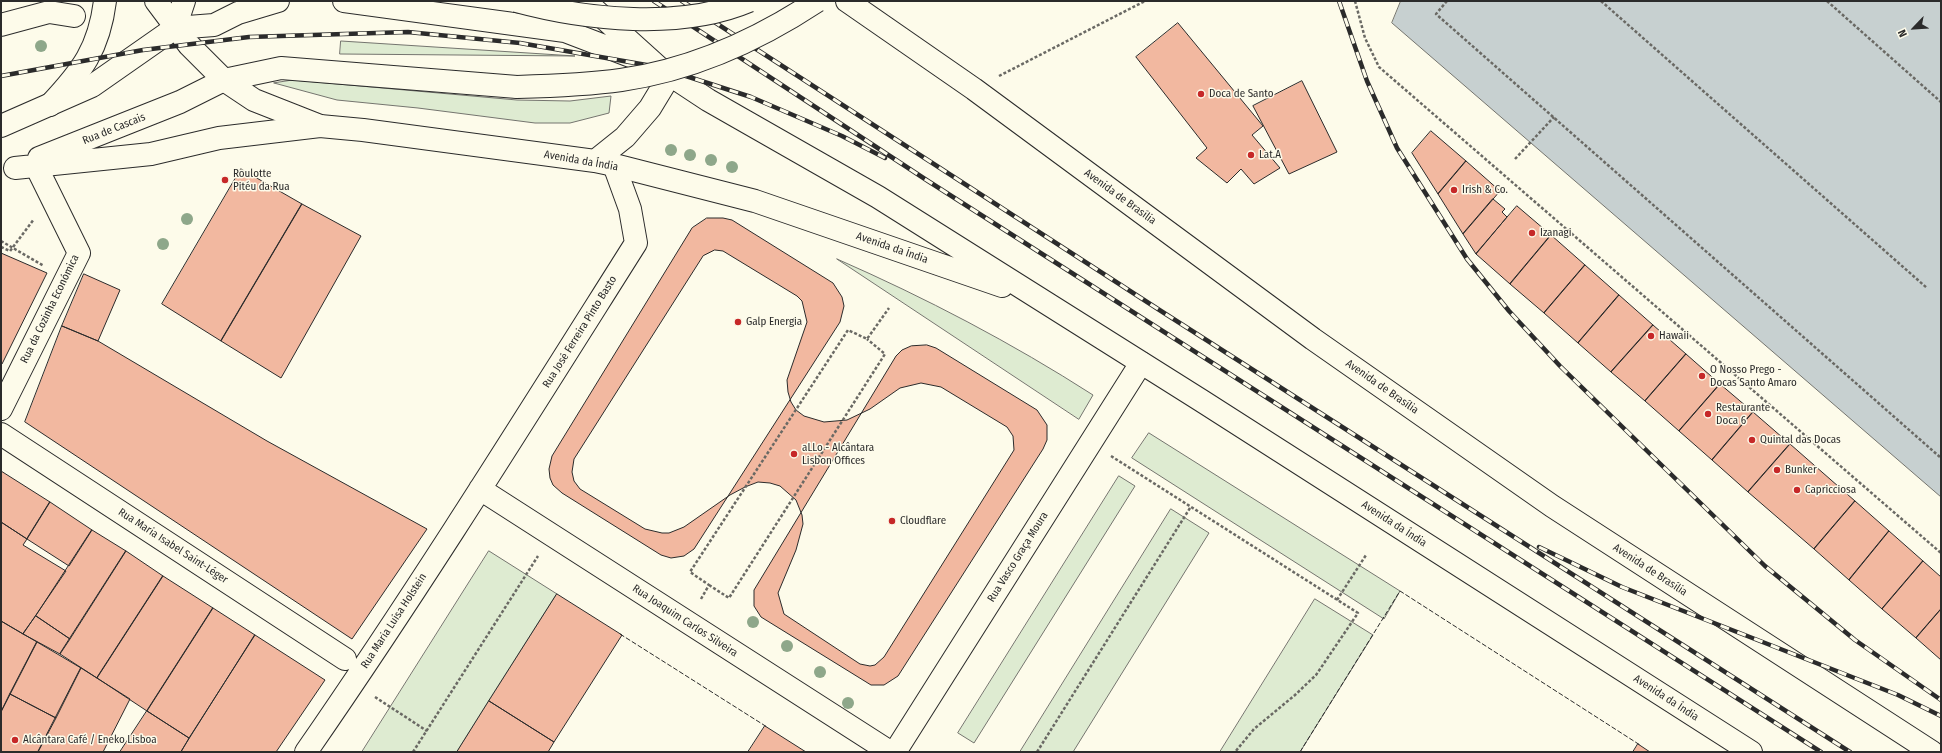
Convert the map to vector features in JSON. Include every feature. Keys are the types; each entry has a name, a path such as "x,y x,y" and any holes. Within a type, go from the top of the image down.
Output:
{"main road":[{"path":"50,105 88,60 97,40 103,19 105,1"},
{"name":"Avenida da Índia","path":"156,1 189,45 224,80 254,100 320,126 400,134 605,163 755,201 1035,297"},
{"path":"175,28 184,1"},
{"path":"1,126 92,86 175,28 214,25 238,13 278,1"},
{"path":"344,1 565,31 664,71 650,108 605,163"},
{"path":"516,1 553,10 593,15 634,19 669,19 714,13 749,1"},
{"name":"Avenida da Índia","path":"585,1 664,71 708,100 878,197 1751,752"},
{"name":"Rua de Cascais","path":"8,169 180,102 224,80 281,68 517,87 571,86 621,80 691,63 757,36 817,1"},
{"name":"Avenida de Brasília","path":"847,1 974,89 1313,339 1552,506 1932,752"},
{"path":"1,25 49,12 74,16"},
{"path":"8,169 151,154 219,138 320,126"},
{"name":"Rua José Ferreira Pinto Basto","path":"480,489 636,243 630,209 605,163"},
{"name":"Rua da Cozinha Económica","path":"1,409 79,253 36,166"},
{"name":"Rua Vasco Graça Moura","path":"895,752 1141,363"},
{"name":"Rua Maria Isabel Saint-Léger","path":"1,434 345,659"},
{"name":"Rua Joaquim Carlos Silveira","path":"480,489 890,752"},
{"name":"Rua Maria Luísa Holstein","path":"306,752 480,489"}],"path":[{"path":"974,89 1145,1"},
{"path":"1355,1 1365,38 1379,67 1941,553"},
{"path":"1447,1 1436,14 1941,458"},
{"path":"1601,1 1927,288"},
{"path":"1827,1 1941,102"},
{"path":"1515,158 1554,117"},
{"path":"1,247 10,251 36,217"},
{"path":"1,241 47,268 65,283"},
{"path":"867,340 889,308"},
{"path":"848,330 867,340 885,354 729,598 709,585 690,572 848,330"},
{"path":"1090,442 1190,508 1358,613 1316,675 1295,695 1254,729 1235,752"},
{"path":"1037,752 1190,508"},
{"path":"413,752 551,535"},
{"path":"1337,600 1366,555"},
{"path":"686,622 709,585"},
{"path":"353,683 427,731"}],"green space":[{"path":"341,41 575,56 340,54"},
{"path":"293,80 517,100 570,101 611,96 609,113 570,123 535,123 418,108 337,100 274,83"},
{"path":"837,259 936,305 1000,339 1093,395 1079,419"},
{"path":"1149,433 1400,591 1384,619 1132,458"},
{"path":"1119,476 1135,486 974,743 958,733"},
{"path":"1171,509 1209,533 1073,752 1020,752"},
{"path":"489,551 557,594 457,752 362,752"},
{"path":"1315,599 1373,635 1300,752 1220,752"}],"shaded area":[{"path":"1401,1 1941,1 1941,497 1392,23"}],"building":[{"path":"1178,23 1263,126 1252,135 1280,168 1254,184 1241,169 1227,183 1196,158 1207,148 1136,57"},
{"path":"1302,81 1337,152 1289,174 1253,106"},
{"path":"1431,131 1466,161 1438,194 1412,153"},
{"path":"1466,161 1500,191 1463,234 1438,194"},
{"path":"241,169 302,204 221,341 162,304"},
{"path":"1493,199 1505,209 1502,212 1507,217 1476,254 1463,234"},
{"path":"302,204 361,236 281,378 221,341"},
{"path":"1517,206 1551,235 1510,284 1476,254"},
{"path":"707,218 723,218 732,220 833,283 842,297 844,306 840,322 694,549 684,556 671,558 661,555 562,493 553,485 550,478 549,469 552,456 692,228"},
{"path":"1551,235 1585,265 1544,313 1510,284"},
{"name":"aLLo - Alcântara Lisbon Offices","path":"715,250 723,251 797,296 802,301 807,322 787,380 791,402 796,410 804,416 824,422 847,420 870,409 900,388 921,383 941,387 1007,427 1013,436 1014,450 884,657 875,665 870,666 860,664 784,614 778,593 796,550 803,524 802,515 796,500 780,486 758,482 745,487 730,495 684,527 669,533 662,533 645,529 580,489 574,481 572,472 574,459 703,256"},
{"path":"1,253 47,273 2,364 1,364"},
{"path":"1585,265 1619,295 1578,343 1544,313"},
{"path":"84,274 120,290 98,341 62,326"},
{"path":"1619,295 1653,325 1611,372 1578,343"},
{"path":"1653,325 1686,354 1645,401 1611,372"},
{"path":"62,326 98,341 267,441 427,529 352,639 25,422"},
{"path":"927,345 936,348 1037,410 1047,425 1047,440 1043,449 898,676 884,685 871,685 761,617 754,606 754,590 896,356 902,350 911,346"},
{"path":"1686,354 1720,384 1679,431 1645,401"},
{"path":"1720,384 1753,412 1712,460 1679,431"},
{"path":"1753,412 1790,444 1748,492 1712,460"},
{"path":"1790,444 1855,501 1814,549 1748,492"},
{"path":"1,471 50,502 27,539 1,522"},
{"path":"1855,501 1889,531 1849,580 1814,549"},
{"path":"50,502 92,530 69,566 27,539"},
{"path":"1,522 27,539 23,545 66,571 23,634 1,621"},
{"path":"92,530 126,551 70,639 36,616"},
{"path":"1889,531 1923,561 1882,609 1849,580"},
{"path":"126,551 163,576 97,678 60,654"},
{"path":"1923,561 1941,577 1941,609 1916,638 1882,609"},
{"path":"163,576 213,608 147,711 97,678"},
{"path":"557,594 622,635 554,742 489,701"},
{"path":"213,608 255,635 189,738 147,711"},
{"path":"1941,609 1941,660 1916,638"},
{"path":"36,616 70,639 60,654 23,634"},
{"path":"1,621 37,642 1,712"},
{"path":"255,635 325,680 276,752 181,752"},
{"path":"37,642 81,668 56,718 10,694"},
{"path":"81,668 130,699 103,752 38,752"},
{"path":"10,694 56,718 38,752 1,752 1,712"},
{"path":"489,701 554,742 548,752 457,752"},
{"path":"147,711 189,738 181,752 120,752"},
{"path":"765,726 806,752 748,752"},
{"path":"1638,744 1650,752 1633,752"}],"railway":[{"path":"654,1 928,181 1821,752"},
{"path":"682,1 1161,311 1850,752"},
{"path":"1339,1 1367,81 1397,148 1467,259 1509,311 1560,366 1765,566 1855,640 1941,700"},
{"path":"1,76 143,50 249,37 408,32 520,43 658,67 751,97 842,136 885,158"},
{"path":"1539,547 1622,587 1898,695 1941,716"}],"fence":[{"path":"1300,752 1400,591 1640,745"},
{"path":"620,634 767,727"}],"place":[{"name":"Doca de Santo","path":"1201,94"},
{"name":"Lat.A","path":"1251,155"},
{"name":"Roulotte Pitéu da Rua","path":"225,180"},
{"name":"Irish & Co.","path":"1454,190"},
{"name":"Izanagi","path":"1532,233"},
{"name":"Galp Energia","path":"738,322"},
{"name":"Hawaii","path":"1651,336"},
{"name":"O Nosso Prego - Docas Santo Amaro","path":"1702,376"},
{"name":"Restaurante Doca 6","path":"1708,414"},
{"name":"Quintal das Docas","path":"1752,440"},
{"name":"aLLo - Alcântara Lisbon Offices","path":"794,454"},
{"name":"Bunker","path":"1777,470"},
{"name":"Capricciosa","path":"1797,490"},
{"name":"Cloudflare","path":"892,521"},
{"name":"Alcântara Café / Eneko Lisboa","path":"15,740"}]}
